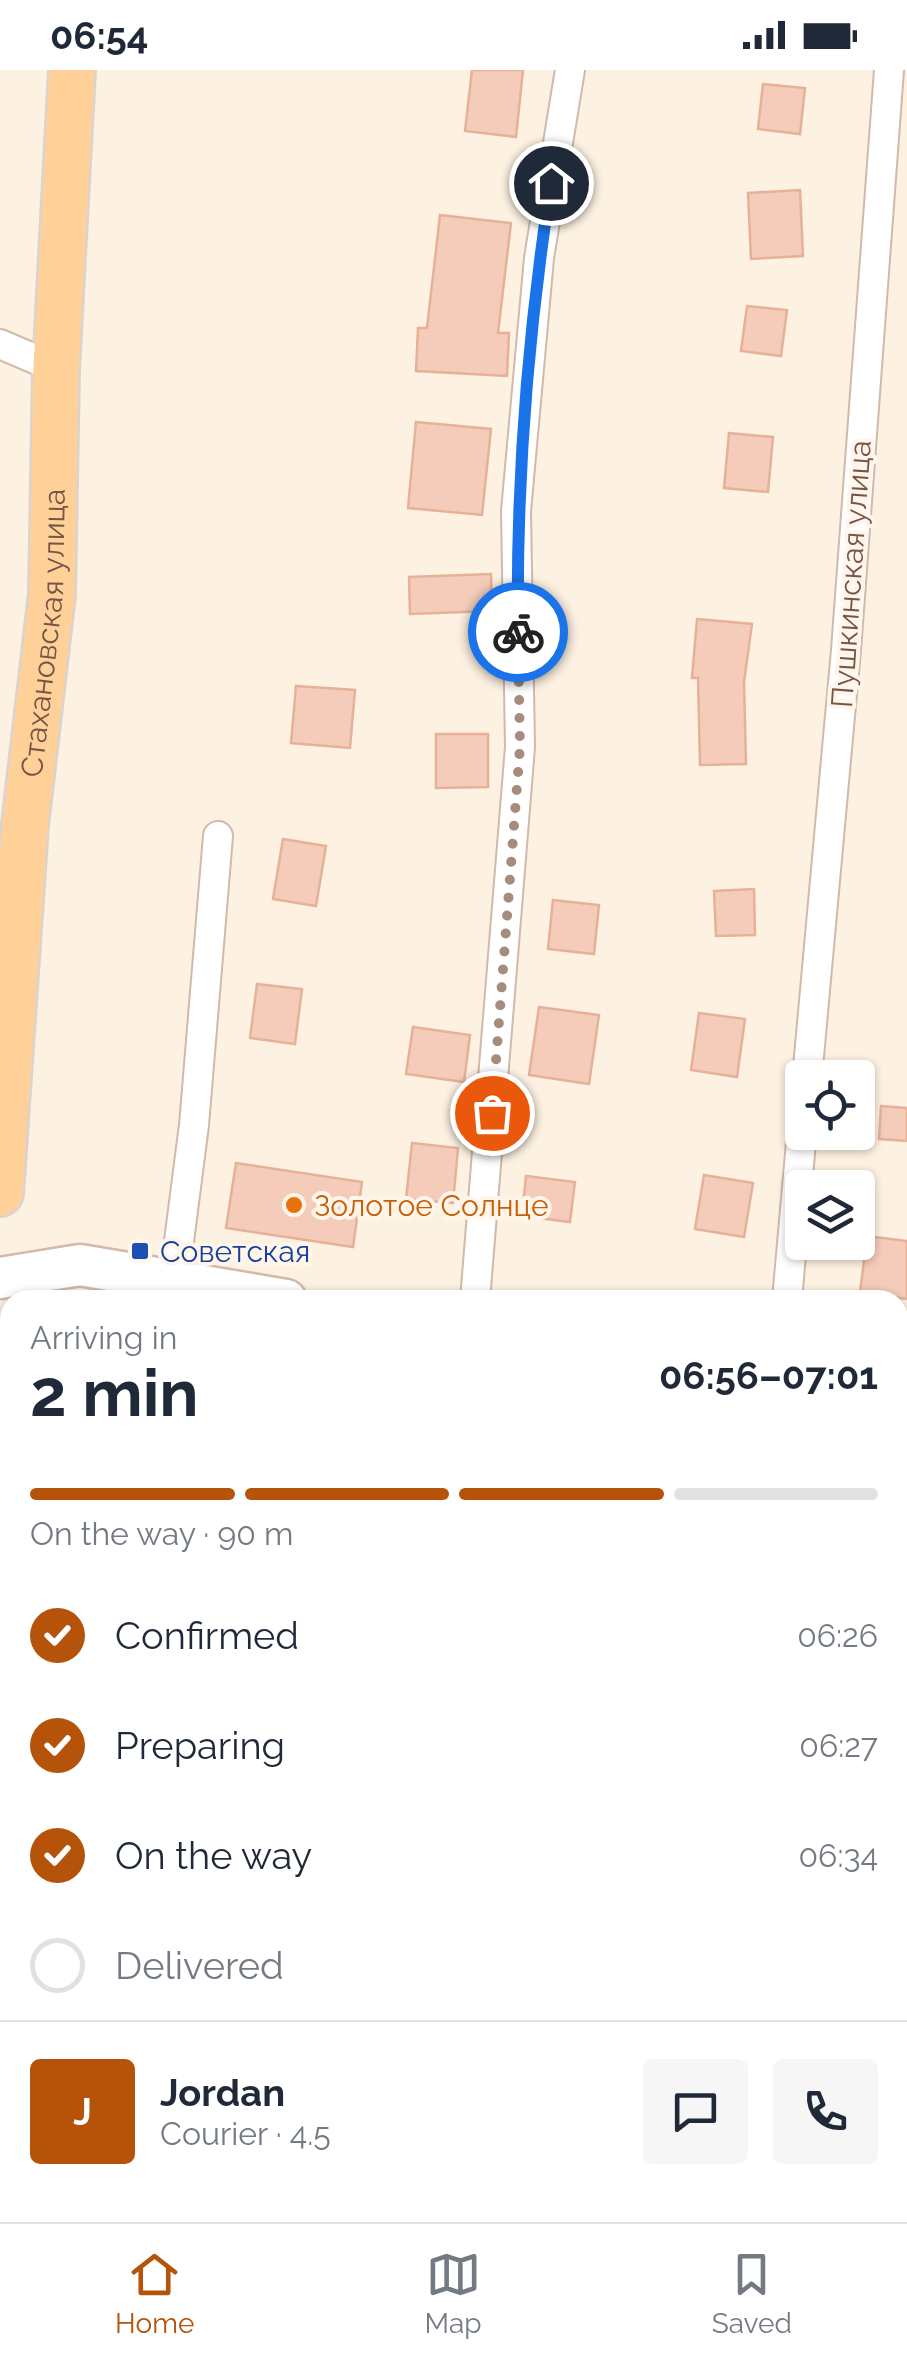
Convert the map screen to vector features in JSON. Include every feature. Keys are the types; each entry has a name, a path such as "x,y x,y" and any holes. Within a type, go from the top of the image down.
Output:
{"main road":[{"name":"Стахановская улица","path":"0,1193 25,826 52,594 56,368 72,70"}],"street":[{"path":"475,1290 520,747 516,510 539,258 570,70"},
{"name":"Пушкинская улица","path":"809,1060 846,650 889,70"},
{"path":"0,344 56,368"},
{"path":"174,1280 194,1125 218,836"},
{"path":"788,1290 800,1150"},
{"path":"0,1278 80,1265 230,1290"}],"building":[{"path":"472,70 523,70 516,137 465,131"},
{"path":"763,84 805,88 800,134 758,129"},
{"path":"800,190 803,256 751,259 748,193"},
{"path":"440,215 511,223 498,333 509,333 507,376 416,371 418,328 427,328"},
{"path":"747,306 787,310 781,356 741,351"},
{"path":"416,422 491,429 482,515 408,508"},
{"path":"729,433 773,437 768,492 724,488"},
{"path":"491,574 492,611 410,614 409,577"},
{"path":"697,619 752,624 744,682 746,764 700,765 698,678 692,678"},
{"path":"296,686 355,690 350,748 291,743"},
{"path":"436,734 488,734 488,787 436,788"},
{"path":"283,839 326,846 316,906 273,899"},
{"path":"754,889 755,935 716,936 714,891"},
{"path":"553,900 599,905 594,954 548,949"},
{"path":"257,984 302,989 295,1044 250,1038"},
{"path":"539,1007 599,1015 589,1084 529,1075"},
{"path":"699,1013 745,1019 737,1077 691,1070"},
{"path":"413,1027 470,1035 464,1082 406,1074"},
{"path":"881,1106 907,1108 907,1141 879,1139"},
{"path":"412,1143 458,1148 453,1203 406,1199"},
{"name":"Золотое Солнце","path":"236,1163 362,1182 353,1247 226,1228"},
{"path":"704,1175 753,1183 744,1237 695,1229"},
{"path":"526,1176 575,1182 570,1222 522,1216"},
{"path":"875,1237 907,1241 907,1290 860,1290 864,1260 875,1260"}],"way so far":[{"path":"492,1113 520,747 518,632"}],"place":[{"name":"Золотое Солнце","path":"294,1205"},
{"name":"Советская","path":"140,1251"}],"route":[{"path":"518,632 516,510 539,258 551,183"}]}
